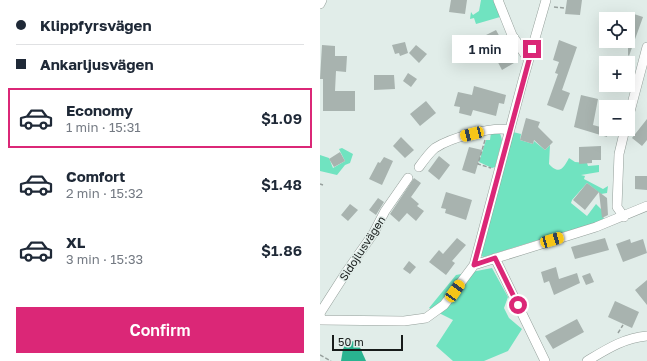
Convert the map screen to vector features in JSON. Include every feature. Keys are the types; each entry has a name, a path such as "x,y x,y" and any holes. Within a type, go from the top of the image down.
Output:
{"street":[{"path":"320,4 322,0"},
{"path":"498,0 512,35 528,59"},
{"path":"320,320 404,321 426,318 435,313 444,305 474,265 528,59 546,0"},
{"path":"633,100 647,47"},
{"path":"419,166 431,152 448,141 496,128 509,130"},
{"path":"624,136 619,154 617,207 624,217"},
{"name":"Sidojlusvägen","path":"320,320 320,313 373,234 385,211 408,178"},
{"path":"474,265 624,217 647,206"},
{"path":"495,258 545,361"},
{"path":"587,361 626,339 647,336"}],"path":[{"path":"485,140 478,164 499,171"},
{"path":"617,334 623,325"},
{"path":"320,355 331,361"}],"shaded area":[{"path":"481,0 495,0 500,17 476,24 474,18 470,19 471,12 473,15 479,11"},
{"path":"491,132 500,133 502,140 495,167 492,168 479,162 486,140 490,140"},
{"path":"513,132 521,134 520,140 533,144 534,141 545,150 550,145 549,164 553,168 559,170 561,169 569,158 575,162 587,163 588,166 599,165 599,172 581,175 585,176 584,179 603,189 608,186 607,193 601,194 587,183 571,203 587,216 596,204 602,210 604,220 483,257 481,255"},
{"path":"342,148 353,154 350,163 345,165 337,175 320,171 320,155 329,158 333,168 345,161 339,149"},
{"path":"492,268 508,297 504,308 509,318 522,329 508,351 484,361 453,361 436,346 453,320 429,308 456,275"},
{"path":"355,341 358,343 366,361 341,361 343,349 347,342"}],"building":[{"path":"451,0 467,0 465,14 449,12"},
{"path":"567,0 582,0 580,15 565,14"},
{"path":"635,14 643,17 635,39"},
{"path":"496,30 514,63 502,70 484,36"},
{"path":"457,37 473,40 471,60 454,58"},
{"path":"559,40 577,47 562,90 570,93 563,111 547,105 558,74 555,73 559,62 553,60"},
{"path":"405,42 408,53 400,56 399,53 395,54 392,45"},
{"path":"322,45 335,46 335,56 347,56 346,72 336,71 335,91 355,91 355,111 323,111 323,79 320,79"},
{"path":"416,45 427,54 419,63 409,53"},
{"path":"628,48 632,48 629,56"},
{"path":"408,73 417,79 411,87 403,81"},
{"path":"374,75 394,75 395,89 374,90"},
{"path":"474,86 506,95 504,104 499,103 496,116 473,110 471,116 459,113 460,107 454,106 458,92 472,95"},
{"path":"581,95 598,99 593,125 599,127 599,135 574,127"},
{"path":"426,101 436,113 420,126 410,114"},
{"path":"526,118 540,122 538,127 553,142 545,150 534,140 533,144 520,140"},
{"path":"647,119 647,140 642,146 632,138"},
{"path":"401,137 414,150 405,158 393,146"},
{"path":"601,146 601,160 592,160 592,163 579,164 579,147"},
{"path":"469,147 482,150 475,174 462,170"},
{"path":"340,152 345,161 334,167 329,159"},
{"path":"439,156 450,165 439,180 428,171"},
{"path":"384,157 393,161 382,185 369,179 378,162 380,163"},
{"path":"635,176 647,176 647,190 635,189"},
{"path":"414,178 421,183 411,197 419,204 417,206 424,211 416,221 407,213 399,222 390,214"},
{"path":"587,183 599,192 585,210 573,200"},
{"path":"446,192 472,200 466,220 445,213 446,209 441,208"},
{"path":"599,192 607,198 608,215 602,218"},
{"path":"378,198 384,202 376,215 369,210"},
{"path":"350,204 358,210 348,221 341,215"},
{"path":"457,238 466,245 452,261 455,263 446,275 429,262 439,250 443,254"},
{"path":"605,238 609,250 575,259 571,247"},
{"path":"630,239 631,243 643,239 647,253 623,262 616,244"},
{"path":"409,261 416,267 410,274 403,269"},
{"path":"556,267 559,279 577,273 580,283 554,295 549,281 544,283 541,272"},
{"path":"590,273 594,282 586,285 582,276"},
{"path":"647,280 647,305 635,290"},
{"path":"615,301 639,312 632,328 608,317"},
{"path":"577,319 584,332 553,349 545,336"}],"route":[{"path":"518,305 495,258 474,265 528,59 532,49"}]}
